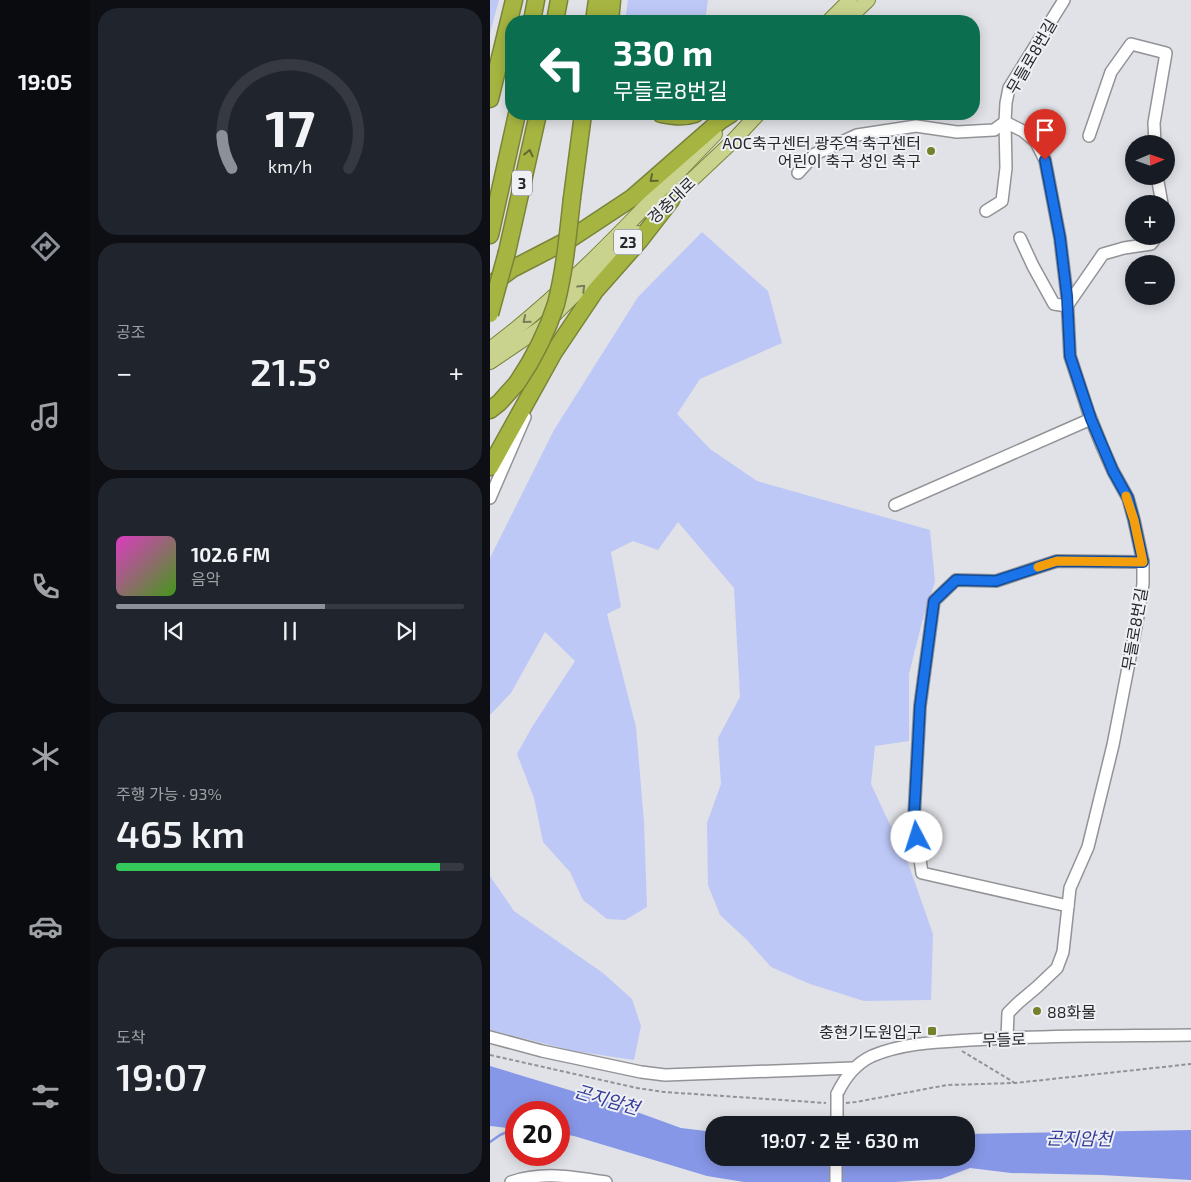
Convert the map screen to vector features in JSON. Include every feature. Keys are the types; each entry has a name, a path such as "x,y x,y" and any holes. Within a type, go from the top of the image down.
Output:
{"highway":[{"path":"510,15 514,0"},
{"path":"533,15 536,0"},
{"path":"556,15 559,0"},
{"path":"595,15 597,0"},
{"path":"611,15 612,0"},
{"path":"490,99 505,37"},
{"name":"3","path":"490,235 516,120"},
{"name":"3","path":"490,314 507,252 537,120"},
{"path":"490,410 499,403 527,368 542,342 556,303 562,275 582,120"},
{"path":"490,286 512,269 570,239 632,198 721,120"},
{"path":"490,468 554,352 595,290 640,240 671,200"}],"main road":[{"path":"835,15 850,0"},
{"path":"852,15 868,0"},
{"name":"경충대로","path":"490,349 578,274 729,120"},
{"name":"경충대로","path":"490,362 542,327 752,120"}],"street":[{"name":"무들로8번길","path":"1007,1038 1008,1013 1057,968 1063,952 1070,888 1088,847 1112,745 1143,584 1143,562 1128,498 1113,471 1091,419 1070,356 1060,238 1045,160 1036,142 1023,131 1004,122 1009,88 1064,0"},
{"path":"1089,136 1111,72 1131,44 1166,53 1154,123 1155,135"},
{"path":"798,173 815,154 856,134 916,126 957,132 994,130 1004,122"},
{"path":"986,211 1002,201 1006,168 1004,122"},
{"path":"1020,238 1054,304 1067,306 1103,254 1144,245"},
{"path":"490,498 554,352"},
{"path":"895,504 1091,419"},
{"path":"1068,906 922,873 914,818 920,706 934,601 956,580 996,581 1057,561 1143,562"},
{"name":"무들로","path":"836,1116 837,1094 853,1068 871,1057 890,1049 915,1044 1007,1038 1191,1035"},
{"path":"490,1038 551,1053 641,1072 665,1075 853,1068"},
{"path":"836,1166 836,1182"},
{"path":"511,1182 524,1177 552,1175 606,1182"}],"path":[{"path":"947,1042 1015,1084"}],"shaded area":[{"path":"490,0 499,0 490,33"},
{"path":"628,0 708,0 706,15 626,15"},
{"path":"702,232 768,291 782,343 700,379 677,414 710,449 757,481 930,530 935,582 922,622 909,674 909,741 875,746 871,784 908,863 933,934 931,1000 864,1001 810,984 771,967 747,940 720,915 708,885 707,823 721,784 718,738 740,697 734,588 678,522 658,550 633,541 611,552 621,607 607,614 636,727 644,822 647,907 625,920 607,919 583,900 570,872 543,842 534,798 517,754 532,727 575,661 545,632 511,693 490,715 490,558 554,430 638,297"},
{"path":"490,876 514,911 603,973 632,999 641,1026 634,1060 574,1051 490,1030"}],"water":[{"name":"곤지암천","path":"490,1066 612,1103 681,1128 705,1131 705,1166 975,1166 975,1134 1191,1130 1191,1180 1011,1173 970,1168 941,1179 895,1182 744,1182 707,1176 570,1135 570,1101 505,1101 505,1128 490,1126"}],"waterway":[{"path":"490,1142 505,1133"}],"slow traffic":[{"path":"1038,567 1057,561 1143,562 1134,520 1126,496"}],"place":[{"name":"AOC축구센터 광주역 축구센터 어린이 축구 성인 축구","path":"931,151"},
{"name":"88화물","path":"1037,1011"},
{"name":"충현기도원입구","path":"932,1031"}],"route":[{"path":"917,837 914,818 920,706 934,601 956,580 996,581 1057,561 1143,562 1128,498 1113,471 1091,419 1070,356 1067,296 1060,238 1045,160"}]}
